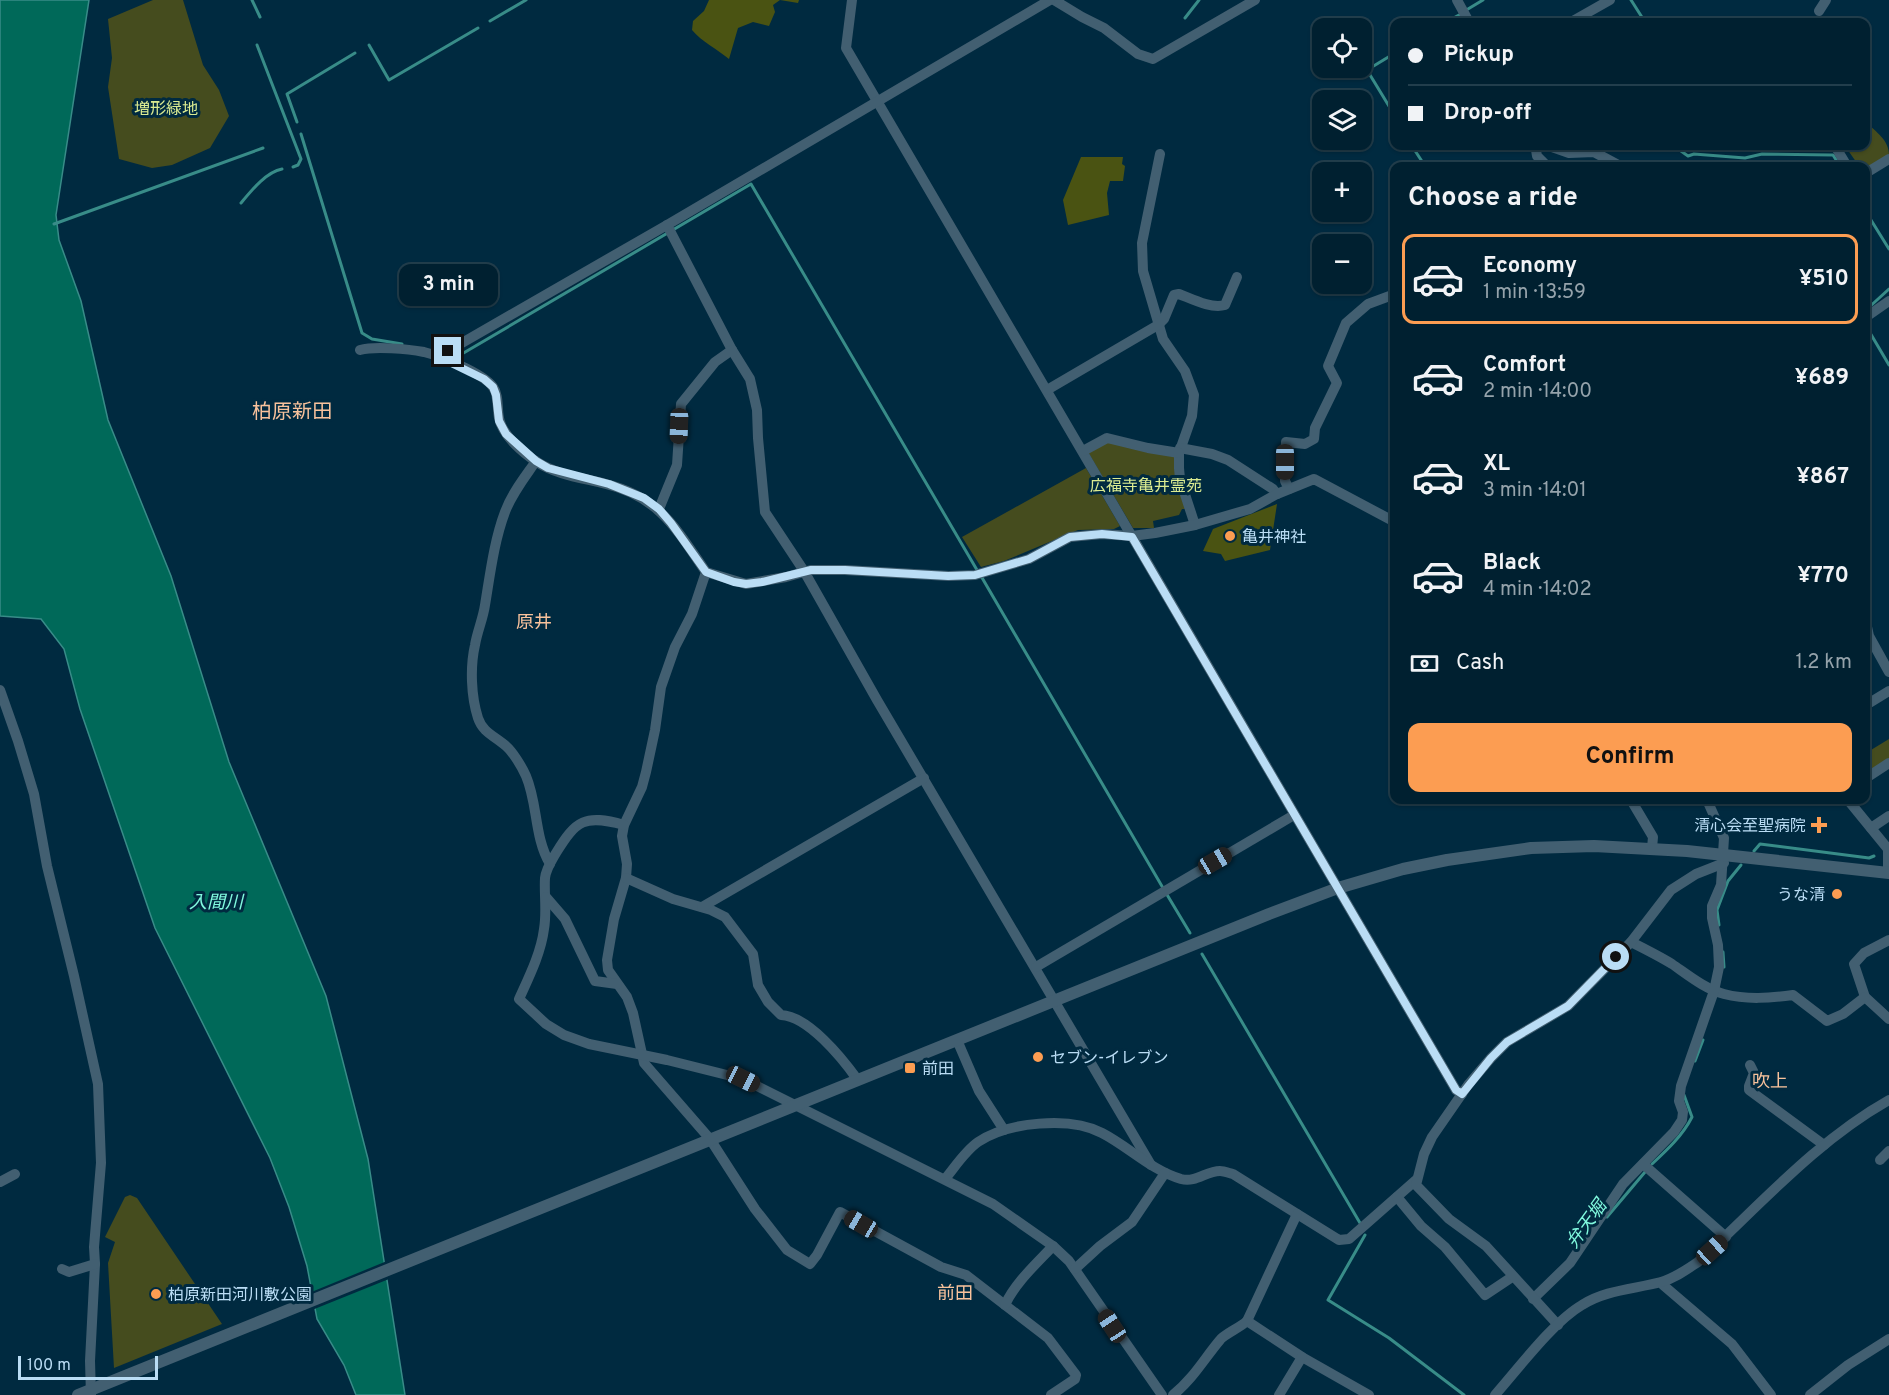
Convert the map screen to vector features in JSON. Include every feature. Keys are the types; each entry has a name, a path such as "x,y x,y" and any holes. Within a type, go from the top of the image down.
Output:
{"street":[{"path":"852,0 846,48 1456,1090 1462,1094"},
{"path":"443,359 448,351 669,230 876,101 1052,0 1104,28 1138,54 1153,59 1255,0"},
{"path":"1457,0 1467,18"},
{"path":"1578,18 1610,0"},
{"path":"1819,11 1826,0"},
{"path":"1560,150 1569,153 1594,152 1613,162"},
{"path":"1160,154 1142,243 1143,271 1166,346 1185,371 1194,395 1192,416 1179,450 1180,479 1194,525"},
{"path":"1870,171 1889,159"},
{"path":"669,230 732,350 750,379 754,391 765,512 804,571 877,700 1151,1165"},
{"path":"1047,390 1158,325 1164,319 1174,296 1179,294 1211,305 1221,307 1225,305 1236,277"},
{"path":"1289,489 1285,481 1286,442 1305,444 1314,439 1316,428 1337,382 1328,366 1346,323 1368,304 1390,296"},
{"path":"1870,314 1889,301"},
{"path":"360,350 424,352 484,379 493,387 499,421 506,434 536,461 548,468 644,498 659,509 671,523 706,572 746,584 786,577 804,571 845,570 948,576 979,574 1029,559 1070,537 1102,534 1132,537 1194,525 1261,505 1277,494 1314,479 1390,519"},
{"path":"659,509 676,465 681,404 715,362 732,350"},
{"path":"1083,451 1107,438 1148,448 1212,454 1228,460 1274,489 1277,494"},
{"path":"536,461 516,489 505,513 472,661 478,717 483,729 506,746 526,777 542,847 550,864"},
{"path":"706,572 692,614 675,647 661,687 642,787 624,825 622,836 627,864 626,878 614,919 607,960 608,970 627,997 633,1013 644,1063 787,1250 810,1264 840,1212 941,1267 966,1275 1048,1338 1076,1375 1075,1379 1052,1395"},
{"path":"1870,641 1889,672"},
{"path":"0,690 34,794 46,866 98,1084 101,1163 94,1247 90,1361 93,1391"},
{"path":"1870,703 1889,691"},
{"path":"1870,776 1888,765"},
{"path":"702,907 924,778"},
{"path":"1633,804 1653,837 1652,848"},
{"path":"1533,1299 1570,1263 1623,1184 1674,1132 1682,1120 1683,1112 1679,1101 1681,1086 1714,991 1719,967 1712,906 1721,885 1724,838 1709,804"},
{"path":"78,1395 93,1391 857,1079 1338,888 1403,869 1491,853 1585,846 1652,848 1724,859 1889,873 1888,848 1851,804"},
{"path":"1036,967 1294,814"},
{"path":"1871,828 1889,816"},
{"path":"624,825 597,820 583,821 569,832 545,876 544,929 540,946 519,999 546,1024 564,1035 589,1044 743,1079 993,1204 1053,1245 1075,1269 1112,1326 1137,1357 1162,1395"},
{"path":"1558,1324 1512,1277 1486,1246 1449,1219 1416,1185 1424,1154 1431,1137 1462,1094 1507,1042 1568,1006 1631,942 1671,890 1724,859"},
{"path":"626,878 673,900 702,907 725,917 753,954 758,985 768,1002 781,1015 791,1016 801,1022 829,1045 857,1079"},
{"path":"546,897 565,919 595,981 617,984"},
{"path":"1889,940 1859,956 1854,964 1865,997 1889,1019"},
{"path":"1631,942 1670,962 1714,991 1744,997 1793,996 1827,1021 1843,1014 1865,997"},
{"path":"957,1040 979,1091 1004,1130"},
{"path":"1750,1065 1754,1073 1749,1090 1824,1145"},
{"path":"1495,1395 1558,1324 1582,1304 1616,1291 1662,1282 1679,1275 1698,1262 1726,1237 1824,1145 1889,1100"},
{"path":"945,1179 977,1143 1004,1130 1033,1125 1085,1127 1102,1132 1151,1165 1184,1180 1200,1178 1220,1171 1233,1174 1339,1240 1349,1239 1416,1180"},
{"path":"1880,1160 1889,1151"},
{"path":"1643,1164 1726,1237"},
{"path":"1075,1269 1100,1246 1132,1222 1165,1173"},
{"path":"0,1182 15,1174"},
{"path":"1397,1197 1421,1226 1445,1246 1485,1295 1512,1277"},
{"path":"1173,1395 1186,1385 1221,1337 1234,1332 1247,1321 1297,1214"},
{"path":"1005,1305 1029,1272 1053,1245"},
{"path":"62,1269 69,1272 95,1264"},
{"path":"1662,1282 1732,1344 1771,1395"},
{"path":"1247,1321 1302,1357 1369,1395"},
{"path":"1810,1395 1848,1365 1889,1339"},
{"path":"1279,1395 1302,1357"}],"green space":[{"name":"増形緑地","path":"153,0 183,0 203,65 219,90 229,116 210,148 172,165 152,168 119,159 108,87 112,58 108,19"},
{"path":"1870,126 1887,145 1889,155 1870,166 1870,162 1856,162 1848,150 1870,150"},
{"name":"広福寺亀井霊苑","path":"1105,439 1176,454 1185,509 1182,509 1179,515 1153,521 1154,528 1133,528 1088,452"},
{"path":"1086,468 1120,526 1114,529 1078,530 1004,561 981,567 962,537"},
{"path":"1889,739 1889,759 1870,771 1870,751"},
{"name":"柏原新田河川敷公園","path":"130,1195 137,1198 222,1324 114,1368 108,1263 115,1242 105,1237 125,1197"}],"shaded area":[{"path":"709,0 780,0 773,5 775,12 769,26 753,22 738,28 729,59 692,30 693,21 704,11"},
{"path":"780,0 799,0 798,3"},
{"path":"1081,157 1123,157 1122,164 1125,166 1123,181 1110,181 1107,193 1109,215 1068,225 1063,200"},
{"path":"1277,504 1270,550 1225,561 1221,554 1203,551 1213,529"}],"water":[{"name":"入間川","path":"0,0 89,0 56,215 59,240 81,301 108,420 171,576 229,762 326,996 368,1159 405,1395 356,1395 344,1365 317,1319 307,1266 289,1207 270,1158 155,928 80,709 64,649 41,619 0,616"}],"pier":[{"path":"387,1261 389,1279 312,1310 309,1293"}],"waterway":[{"path":"252,0 260,17"},
{"path":"490,21 526,0"},
{"path":"1185,18 1199,0"},
{"path":"1468,9 1483,0"},
{"path":"1631,0 1642,18"},
{"path":"1453,18 1459,15"},
{"path":"369,45 389,80 478,28"},
{"path":"257,45 301,159 298,165 293,167"},
{"path":"297,122 287,94 355,53"},
{"path":"1390,56 1367,70 1390,108"},
{"path":"301,134 362,333 372,339 402,344"},
{"path":"54,224 263,148"},
{"path":"1415,150 1422,162"},
{"path":"1680,150 1688,156 1694,154 1745,158 1762,154 1833,155 1837,162"},
{"path":"241,203 265,178 282,169"},
{"path":"455,358 751,184 977,570"},
{"path":"1870,218 1889,249"},
{"path":"1870,306 1889,289"},
{"path":"1870,333 1889,365"},
{"path":"981,576 1163,888"},
{"name":"弁天堀","path":"1754,851 1760,844 1869,858 1874,856"},
{"name":"弁天堀","path":"1719,925 1717,910 1728,881 1741,865"},
{"path":"1166,893 1190,933"},
{"name":"弁天堀","path":"1723,952 1724,967"},
{"path":"1202,954 1360,1223"},
{"name":"弁天堀","path":"1695,1061 1703,1040"},
{"name":"弁天堀","path":"1652,1164 1669,1148 1692,1117 1684,1095"},
{"name":"弁天堀","path":"1607,1217 1645,1172"},
{"path":"1365,1235 1328,1300 1389,1338 1464,1395"}],"place":[{"name":"亀井神社","path":"1230,536"},
{"name":"清心会至聖病院","path":"1819,825"},
{"name":"うな清","path":"1837,894"},
{"name":"セブン-イレブン","path":"1038,1057"},
{"name":"前田","path":"910,1068"},
{"name":"柏原新田河川敷公園","path":"156,1294"}],"district":[{"name":"柏原新田","path":"292,411"},
{"name":"原井","path":"534,622"},
{"name":"吹上","path":"1770,1081"},
{"name":"前田","path":"955,1293"}],"route":[{"path":"448,351 443,359 484,379 493,387 499,421 506,434 521,449 548,468 585,480 609,484 644,498 659,509 671,523 706,572 734,582 746,584 762,582 811,570 948,576 975,575 1029,559 1070,537 1102,534 1132,537 1456,1090 1462,1094 1507,1042 1568,1006 1616,957"}]}
